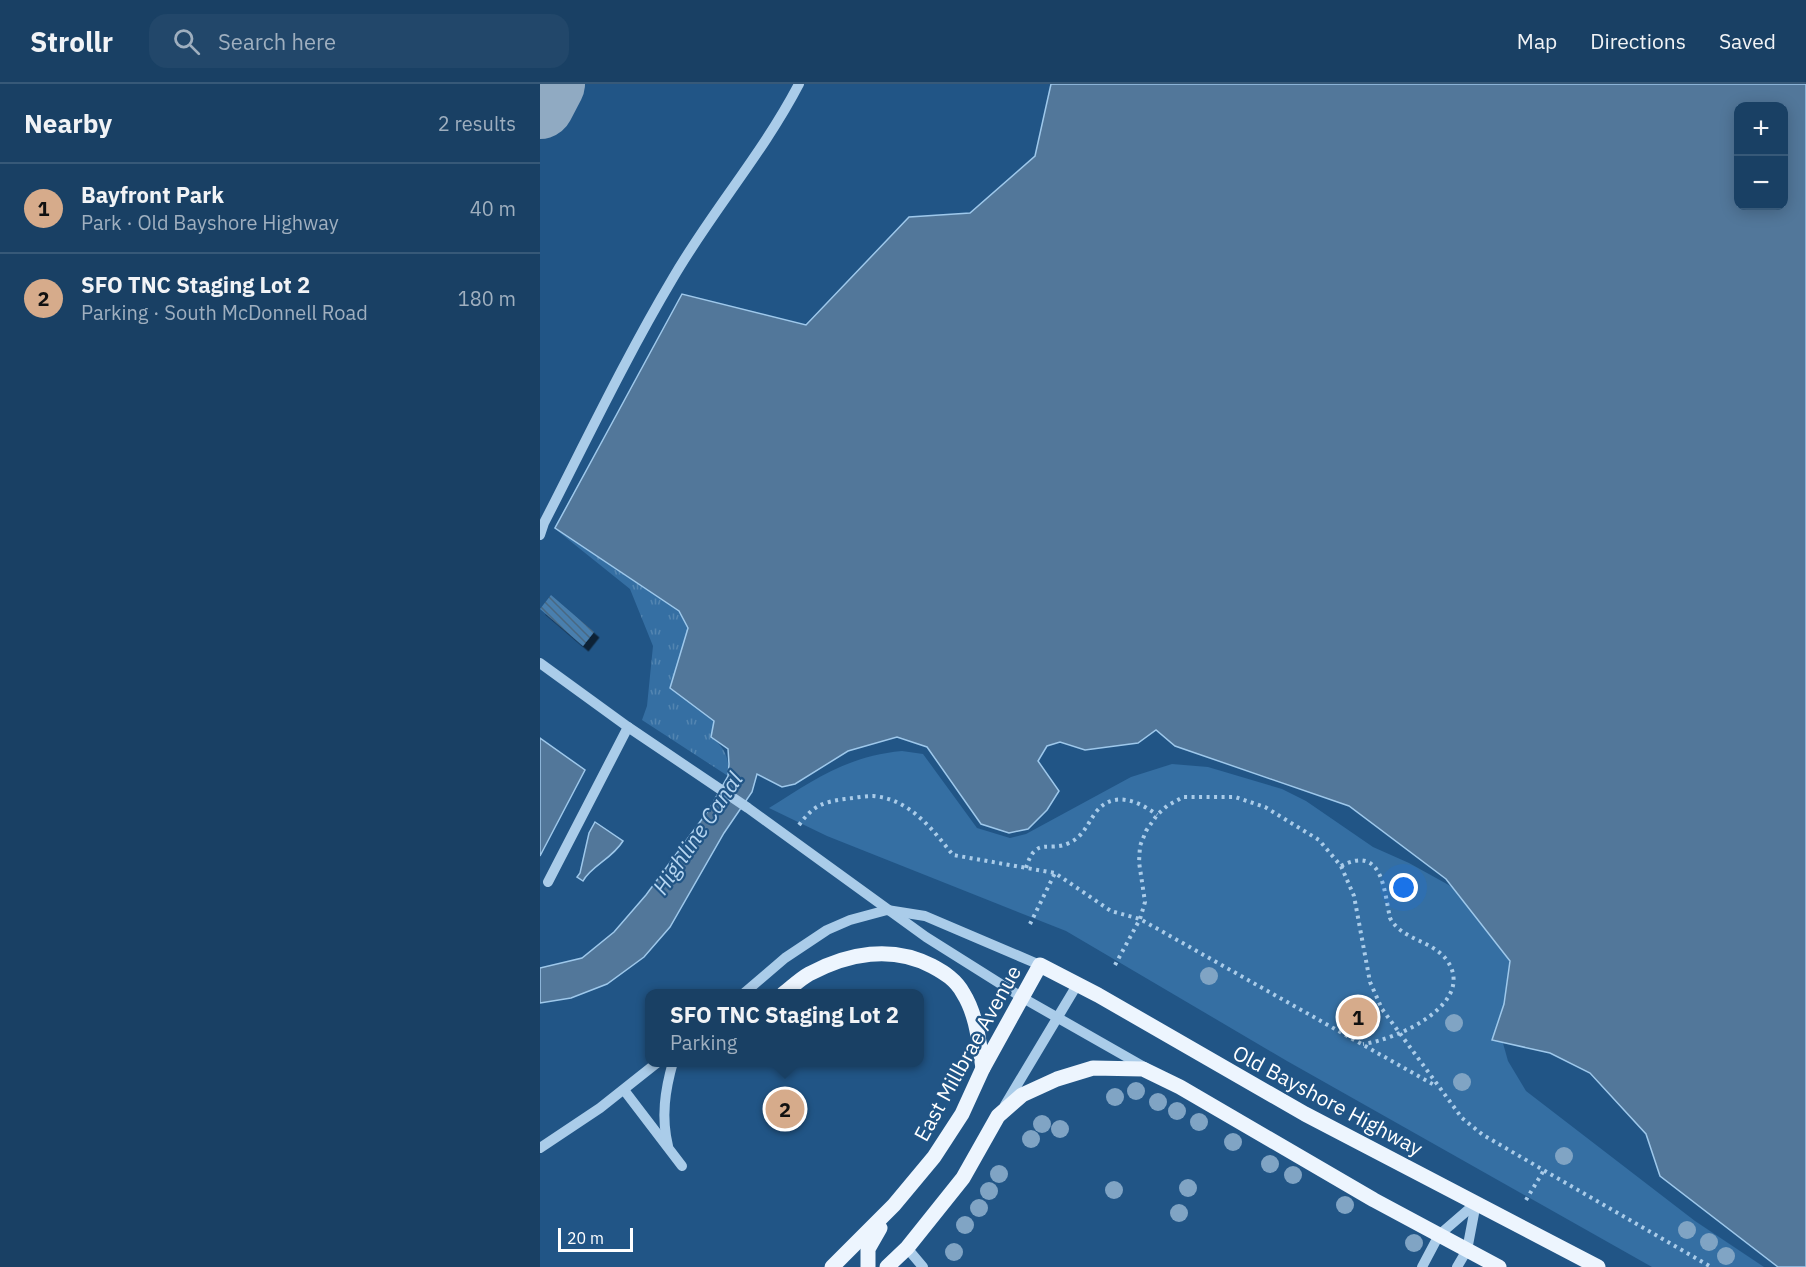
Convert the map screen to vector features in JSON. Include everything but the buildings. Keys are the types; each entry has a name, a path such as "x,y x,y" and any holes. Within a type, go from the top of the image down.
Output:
{"main road":[{"path":"788,989 807,975 860,954 887,953 921,960 949,975 963,992 973,1014 982,1068"},
{"name":"Old Bayshore Highway","path":"1040,965 1305,1114 1599,1267"},
{"name":"East Millbrae Avenue","path":"832,1267 894,1205 934,1157 962,1114 982,1068 1040,965"},
{"path":"886,1267 907,1248 963,1178 998,1116 1022,1095 1057,1079 1093,1068 1143,1069 1180,1087 1374,1200 1499,1267"},
{"path":"868,1267 868,1249 894,1205"}],"street":[{"path":"540,535 542,524 610,392 673,278 695,242 754,160 799,84"},
{"path":"540,663 628,727 748,808 926,937 1023,998 1180,1087"},
{"path":"548,882 628,727"},
{"path":"748,989 806,943 827,930 850,920 887,910 925,916 1040,965"},
{"path":"998,1116 1077,985"},
{"path":"540,1148 624,1090 652,1067"},
{"path":"668,1149 663,1118 672,1067"},
{"path":"624,1090 682,1166"},
{"path":"1422,1267 1439,1234 1476,1203"},
{"path":"1457,1267 1467,1250 1476,1203"},
{"path":"907,1248 923,1267"}],"path":[{"path":"798,825 810,810 827,801 873,796 891,800 912,810 925,821 953,855 1055,873 1111,912 1140,919 1439,1088"},
{"path":"1115,965 1140,919 1145,902 1139,862 1140,846 1146,831 1157,815 1183,797 1235,797 1265,807 1318,840 1341,866 1354,896 1370,982 1382,1009 1462,1118 1472,1128 1711,1267"},
{"path":"1026,868 1030,856 1038,848 1068,843 1080,836 1097,810 1114,799 1138,803 1157,815"},
{"path":"1341,866 1359,860 1372,864 1379,870 1393,924 1437,951 1450,967 1452,977 1447,1002 1428,1017 1400,1032 1373,1043 1362,1044"},
{"path":"1030,924 1055,873"},
{"path":"1526,1200 1544,1170"}],"green space":[{"path":"594,456 695,601 714,721 711,737 726,754 728,776 642,720 647,706 653,646 630,589 554,528"},
{"path":"902,751 923,754 977,828 1010,838 1026,834 1131,777 1172,764 1208,767 1282,789 1306,801 1373,847 1409,863 1483,904 1492,911 1512,970 1499,1029 1508,1061 1526,1091 1695,1221 1764,1267 1652,1267 1287,1061 1066,931 827,836 769,808 816,779 848,764 864,758"}],"water":[{"name":"Highline Canal","path":"1051,84 1806,84 1806,1267 1778,1267 1660,1176 1646,1134 1590,1073 1550,1053 1492,1040 1504,1004 1510,961 1446,879 1349,806 1175,746 1156,730 1138,743 1085,750 1060,742 1047,746 1038,761 1059,791 1047,810 1028,829 1009,833 981,824 927,747 897,737 848,751 795,784 782,787 757,774 752,792 724,833 670,927 644,957 607,984 571,998 540,1003 540,968 582,958 614,932 646,895 708,811 728,776 728,749 711,737 714,721 670,688 688,628 679,611 555,528 682,294 806,325 909,217 970,213 1035,156"},
{"path":"540,738 585,770 540,856"},
{"path":"595,822 623,841 583,881 577,877 580,873 589,833"}],"taxiway":[{"path":"540,105 551,84"}],"place":[{"name":"Bayfront Park","path":"1358,1017"},
{"name":"SFO TNC Staging Lot 2","path":"785,1109"}]}
